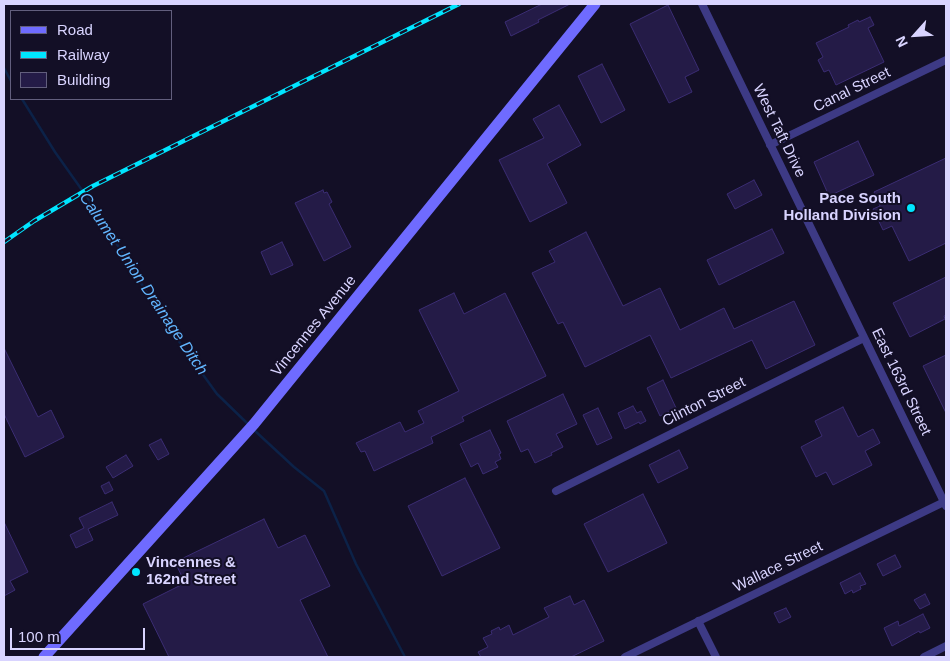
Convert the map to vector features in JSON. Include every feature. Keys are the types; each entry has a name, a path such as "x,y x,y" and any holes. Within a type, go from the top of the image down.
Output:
{"street":[{"name":"Vincennes Avenue","path":"44,657 250,428 596,4"},
{"name":"West Taft Drive","path":"702,4 831,269"},
{"name":"Canal Street","path":"770,145 946,60"},
{"name":"East 163rd Street","path":"831,269 945,504"},
{"name":"Clinton Street","path":"556,491 864,338"},
{"name":"Wallace Street","path":"625,657 945,504"},
{"path":"698,621 716,657"},
{"path":"924,657 946,646"}],"building":[{"path":"542,4 570,4 511,36 505,22"},
{"path":"668,5 699,70 685,77 692,92 669,103 630,24"},
{"path":"870,17 874,25 868,28 884,62 836,85 829,70 824,72 818,60 823,57 816,43 849,27 848,25 858,20 859,22"},
{"path":"602,64 625,110 601,123 578,76"},
{"path":"559,105 581,145 547,164 567,203 530,222 499,160 544,138 533,119"},
{"path":"858,141 874,175 829,196 814,162"},
{"name":"Pace South Holland Division","path":"946,158 946,243 909,261 892,226 883,230 873,209 880,206 874,192"},
{"path":"754,180 762,195 735,209 727,194"},
{"path":"323,190 324,193 327,192 332,202 329,204 351,247 324,261 295,203"},
{"path":"772,229 784,253 719,285 707,260"},
{"path":"586,232 623,306 660,288 680,330 724,308 734,329 794,301 815,345 766,369 752,340 671,378 650,335 585,367 563,322 558,324 532,273 555,262 549,251"},
{"path":"282,242 293,265 271,275 261,252"},
{"path":"946,277 945,319 910,337 893,303"},
{"path":"454,293 464,314 505,293 546,376 462,417 464,421 431,437 433,443 374,471 365,451 361,452 356,443 400,422 405,432 424,423 418,411 459,391 419,310"},
{"path":"4,348 38,417 51,410 64,437 25,457 4,414"},
{"path":"946,355 946,413 923,366"},
{"path":"663,380 676,408 660,416 647,388"},
{"path":"563,394 577,424 556,434 563,447 535,463 528,449 521,452 507,421"},
{"path":"633,406 637,413 641,411 646,421 640,424 639,422 625,429 618,413"},
{"path":"843,407 858,437 873,429 880,443 865,451 872,465 833,485 826,472 816,477 801,447 822,436 815,421"},
{"path":"598,408 612,438 597,445 583,415"},
{"path":"490,430 501,453 499,454 501,459 495,462 498,467 483,474 478,463 471,467 460,444"},
{"path":"161,439 169,454 158,460 149,445"},
{"path":"679,450 688,468 658,483 649,465"},
{"path":"126,455 133,466 113,478 106,467"},
{"path":"465,478 500,548 442,576 408,506"},
{"path":"109,482 113,490 105,494 101,486"},
{"path":"643,494 667,543 608,572 584,524"},
{"path":"112,502 118,515 88,529 93,540 76,548 70,535 84,528 79,518"},
{"path":"264,519 278,548 305,535 330,586 300,600 328,657 169,657 143,604 185,583 175,562"},
{"path":"4,522 28,572 10,581 15,590 4,596"},
{"path":"895,555 901,567 883,576 877,564"},
{"path":"860,573 866,584 860,586 861,589 853,593 852,590 845,594 840,583"},
{"path":"925,594 930,604 920,609 914,600"},
{"path":"570,596 574,605 584,600 604,641 571,657 481,657 478,652 488,647 483,638 492,634 491,631 499,627 500,630 509,625 513,635 549,617 544,608"},
{"path":"786,608 791,617 779,623 774,613"},
{"path":"923,614 930,628 920,633 919,631 892,646 884,628 898,621 899,626"}],"waterway":[{"name":"Calumet Union Drainage Ditch","path":"4,68 10,79"},
{"name":"Calumet Union Drainage Ditch","path":"23,100 55,152 94,207 165,322 217,394 248,424"},
{"name":"Calumet Union Drainage Ditch","path":"254,430 294,467 324,491 356,564 405,657"}],"railway":[{"path":"4,242 34,221 93,186 459,4"}],"place":[{"name":"Pace South Holland Division","path":"911,208"},
{"name":"Vincennes & 162nd Street","path":"136,572"}]}
